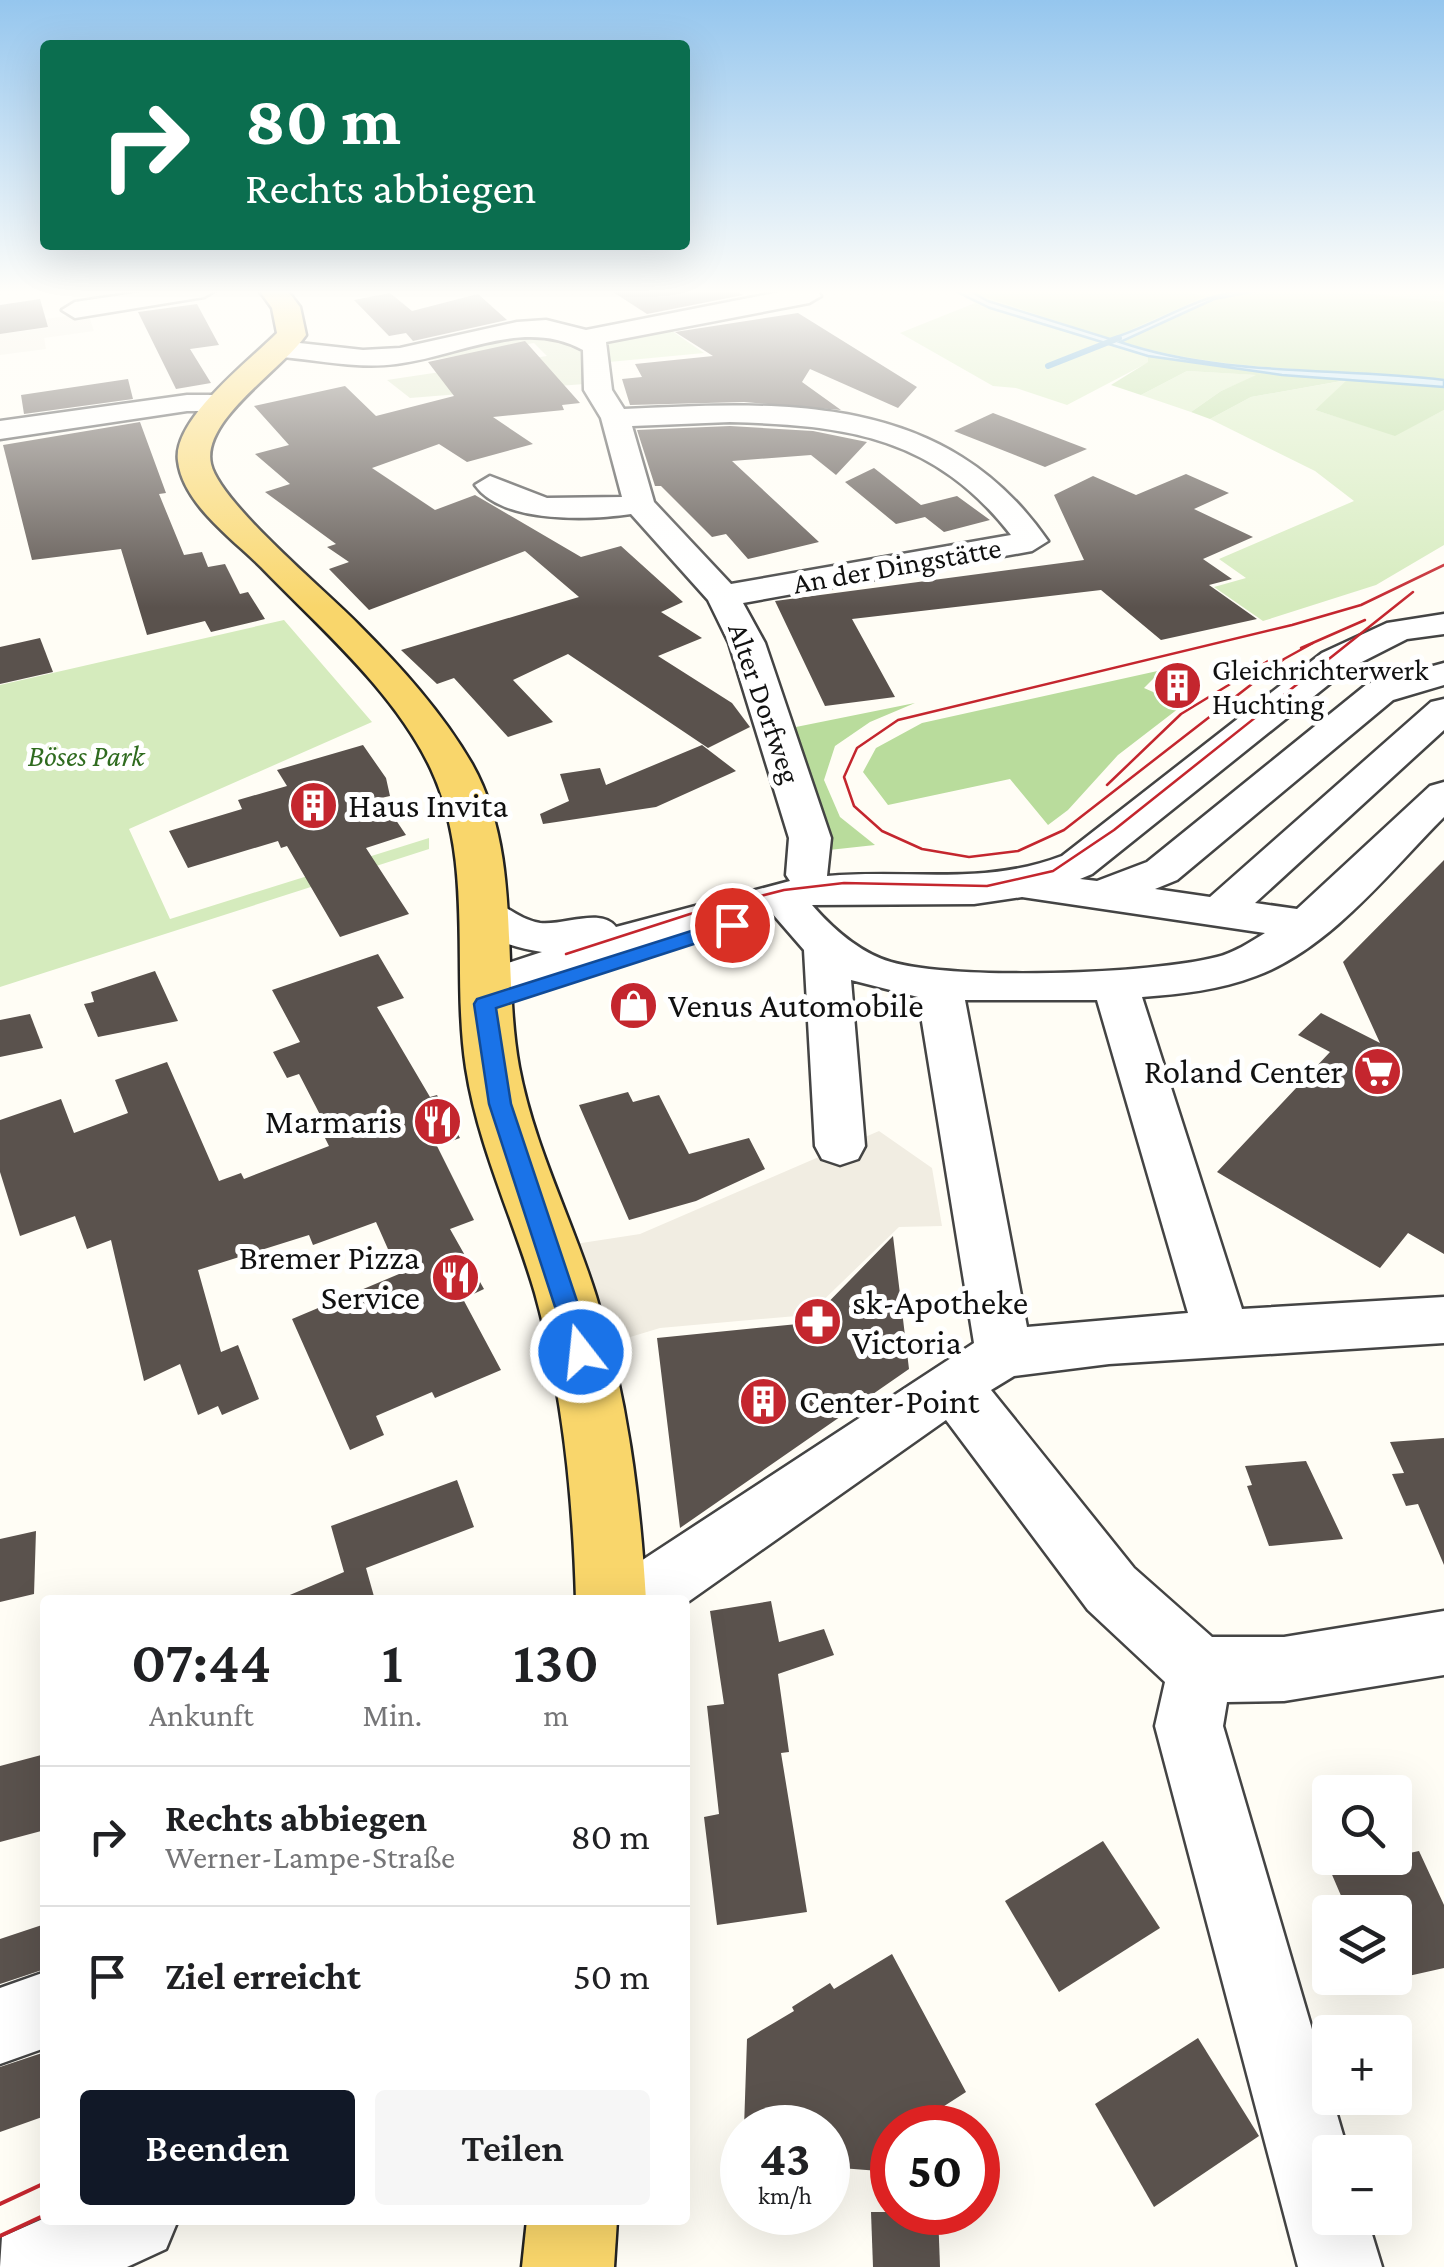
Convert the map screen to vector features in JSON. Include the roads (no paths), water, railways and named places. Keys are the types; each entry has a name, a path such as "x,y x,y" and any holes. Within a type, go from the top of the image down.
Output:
{"main road":[{"path":"234,396 199,432 193,459 205,485 412,706 457,775 472,829 482,910 484,996 500,1104 564,1291 598,1426 608,1503 611,1595"},
{"path":"568,2267 572,2225"}],"street":[{"name":"Alter Dorfweg","path":"602,396 615,418 640,504 722,596 746,643 804,869 787,903 820,942"},
{"path":"0,430 140,410 221,406"},
{"name":"An der Dingstätte","path":"615,418 745,410 796,414 898,434 947,458 999,497 1032,541 722,596"},
{"path":"490,485 525,505 558,511 640,504"},
{"path":"482,910 500,927 554,940 804,869 846,889 1003,891 1032,885 1077,865 1335,661 1398,630 1444,624"},
{"path":"1099,896 1162,871 1380,692 1444,674"},
{"path":"1208,913 1444,710"},
{"path":"484,996 732,925 786,927 820,942 854,964 889,977 939,984 1115,983 1204,974 1240,966 1308,924 1444,794"},
{"path":"484,996 756,900 804,869"},
{"path":"1032,885 1208,913 1308,924"},
{"path":"1204,974 1232,953 1226,933 1208,913"},
{"path":"820,942 840,1146"},
{"path":"1115,983 1222,1334"},
{"path":"939,984 1004,1354"},
{"path":"645,1595 952,1384 1004,1354 1109,1340 1444,1320"},
{"path":"952,1384 1111,1589 1200,1670 1284,1669 1444,1643"},
{"path":"1200,1670 1189,1726 1340,2267"},
{"path":"0,2026 40,2012"},
{"path":"32,2267 125,2225"}],"tram line":[{"path":"1313,643 1284,659 1064,830 1018,851 969,857 922,849 882,831 854,806 844,777 857,748 898,720 1292,625 1361,605 1444,565"},
{"path":"566,954 690,914 784,890 844,883 987,886 1053,871 1114,830 1413,592"},
{"path":"1301,648 1365,620"},
{"path":"1107,785 1181,714 1268,661"},
{"path":"0,2204 40,2185"},
{"path":"0,2236 40,2217"}],"place":[{"name":"Gleichrichterwerk Huchting","path":"1177,686"},
{"name":"Haus Invita","path":"313,805"},
{"name":"Venus Automobile","path":"633,1005"},
{"name":"Roland Center","path":"1378,1071"},
{"name":"Marmaris","path":"437,1121"},
{"name":"Bremer Pizza Service","path":"455,1277"},
{"name":"sk-Apotheke Victoria","path":"817,1322"},
{"name":"Center-Point","path":"764,1401"}],"park label":[{"name":"Böses Park","path":"86,755"}]}
